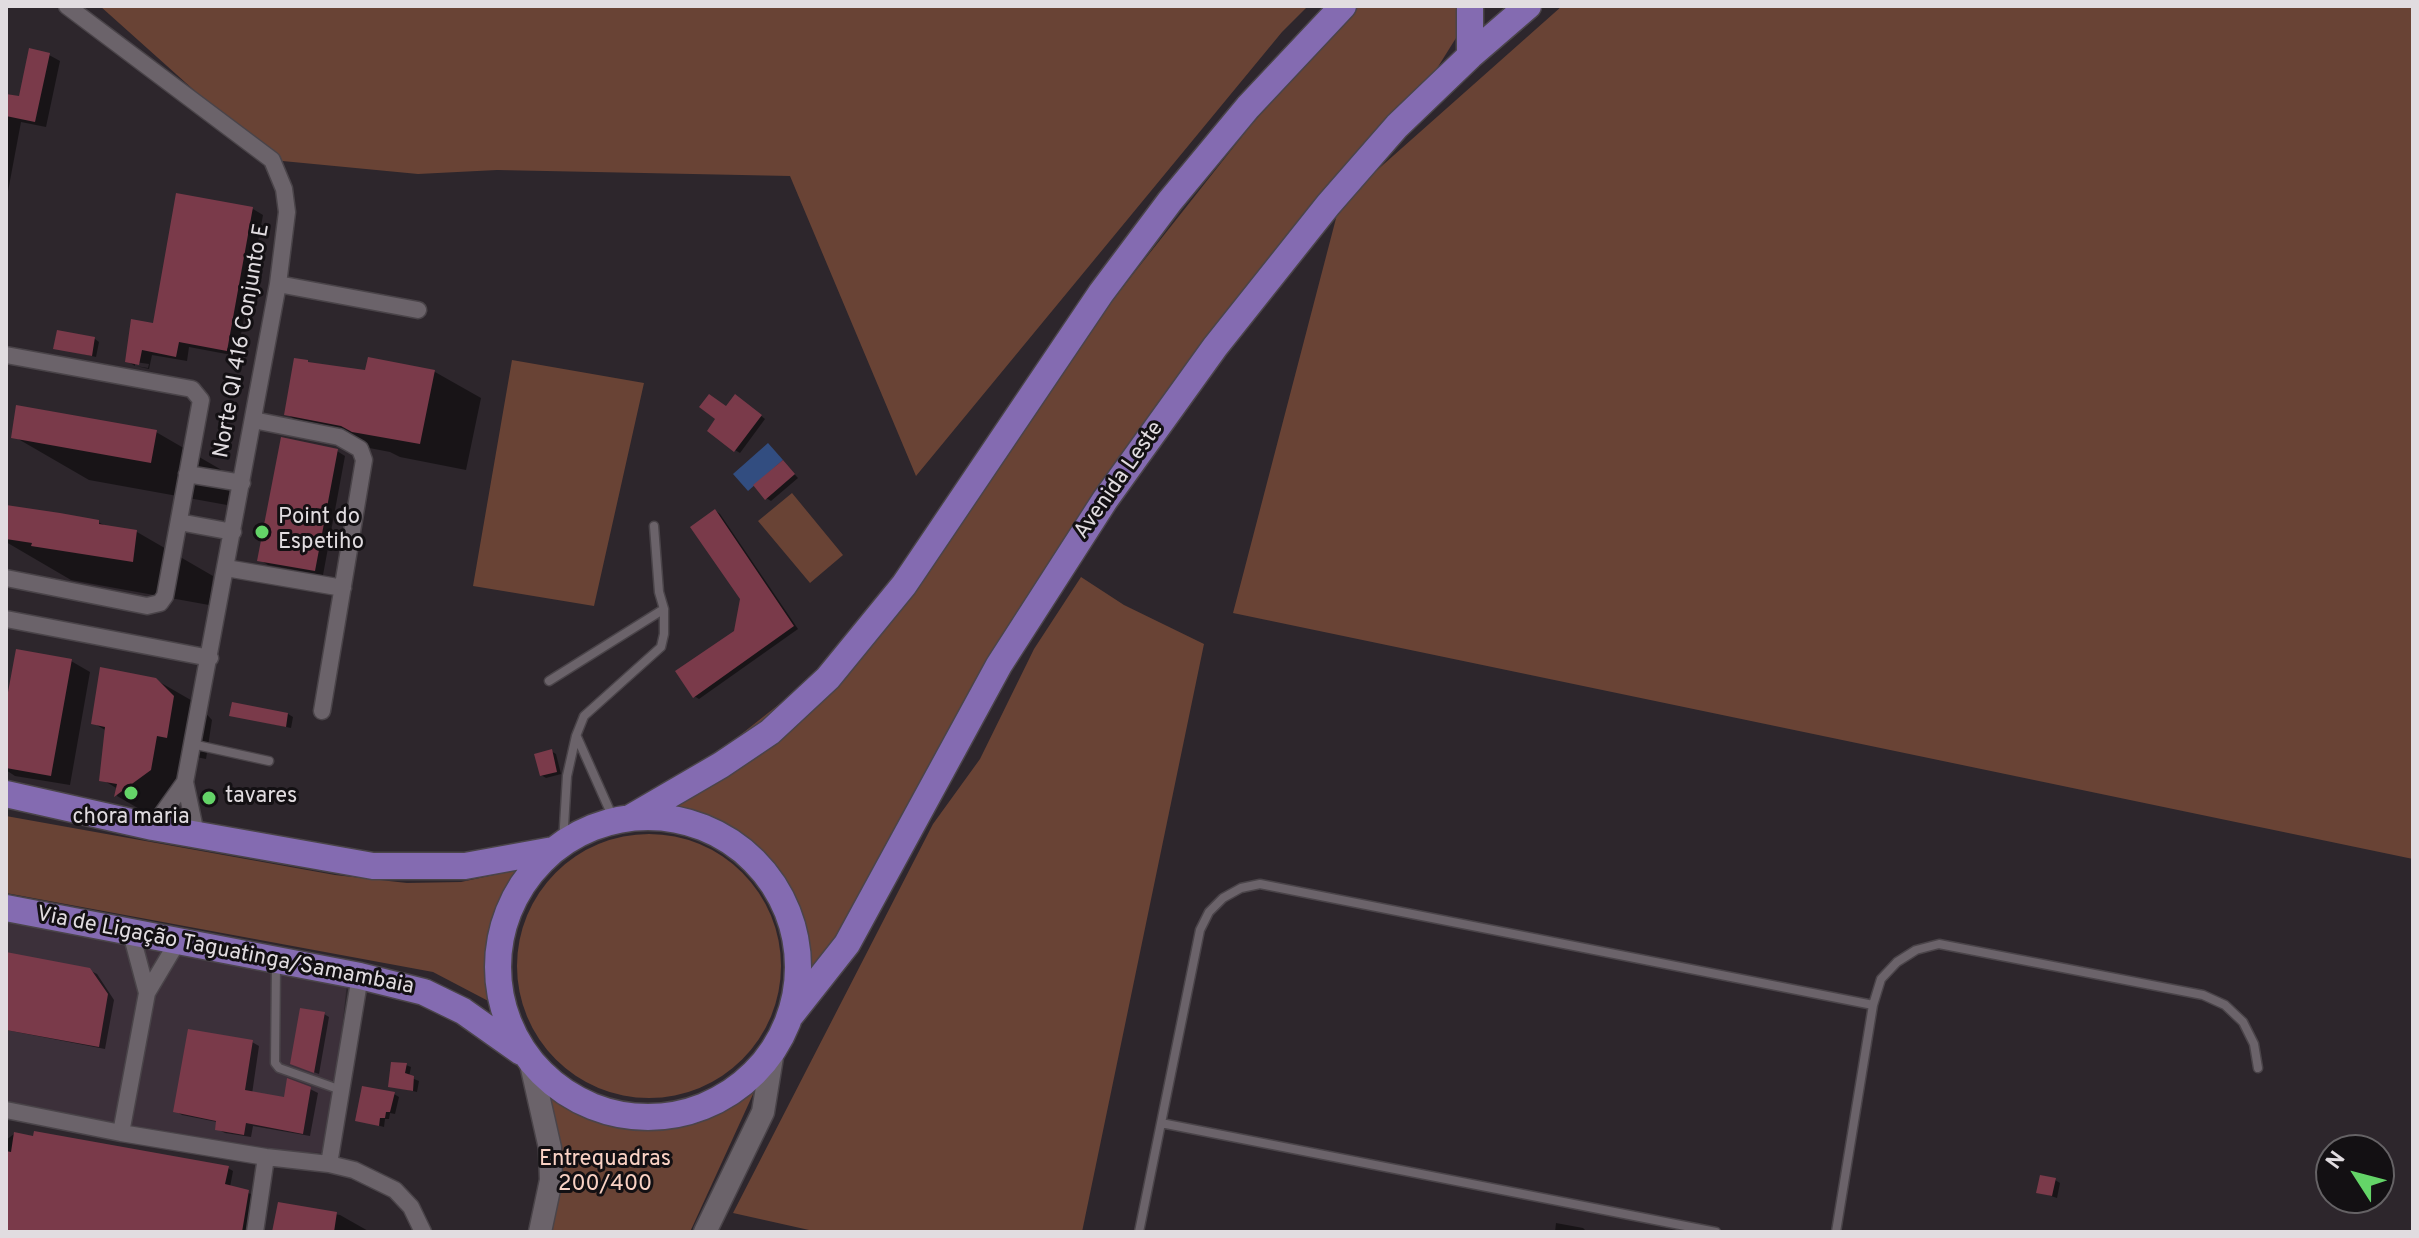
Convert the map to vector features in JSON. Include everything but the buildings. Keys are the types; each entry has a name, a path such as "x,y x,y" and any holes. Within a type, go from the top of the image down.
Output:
{"main road":[{"path":"540,1232 551,1180 550,1148 527,1059 504,1013 497,968 504,924 523,884 558,847 588,829 622,819 721,765 770,732 828,678 904,585 1101,293 1170,201 1248,107 1343,6"},
{"path":"1470,6 1470,56"},
{"name":"Avenida Leste","path":"791,1015 847,944 999,665 1105,500 1215,347 1328,205 1397,126 1528,6"},
{"path":"6,794 153,827 373,866 465,866 558,847"},
{"path":"622,819 673,818 714,831 750,856 777,889 794,929 799,972 791,1015"},
{"name":"Via de Ligação Taguatinga/Samambaia","path":"6,908 360,976 424,992 463,1011 527,1059 566,1095 609,1114 655,1118 701,1109 741,1086 773,1051 791,1015"},
{"path":"705,1232 763,1112 773,1051"}],"street":[{"name":"Norte QI 416 Conjunto E","path":"67,6 272,160 284,189 287,212 278,284 185,782 196,834"},
{"path":"278,284 418,310"},
{"path":"6,355 192,389 201,400 165,596 160,603 147,606 6,578"},
{"path":"253,420 339,437 360,449 364,460 322,711"},
{"path":"187,474 242,483"},
{"path":"179,522 233,532"},
{"path":"226,568 343,588"},
{"path":"6,619 210,658"},
{"name":"Norte QI 416 Conjunto E","path":"153,827 185,782"},
{"path":"131,933 147,993"},
{"path":"121,1133 147,993 178,941"},
{"path":"329,1164 360,976"},
{"path":"6,1110 121,1133 354,1170 395,1190 411,1207 423,1232"},
{"path":"255,1232 266,1157"}],"lane":[{"path":"558,847 567,776 584,716 661,647 664,609 659,592 654,526"},
{"path":"549,681 664,609"},
{"path":"576,736 622,819"},
{"path":"192,744 269,761"},
{"path":"1139,1232 1200,930 1209,912 1223,898 1241,888 1260,884 1873,1005"},
{"path":"1836,1232 1873,1005 1881,979 1897,962 1916,950 1939,944 2203,995 2225,1005 2243,1022 2254,1044 2258,1068"},
{"path":"276,961 275,1063 279,1068 341,1090"},
{"path":"1161,1123 1716,1232"}],"shaded area":[{"path":"6,909 349,964 329,1153 260,1152 6,1101"}],"green space":[{"path":"100,6 1308,6 1282,32 916,476 790,176 497,170 418,174 272,160"},
{"path":"1358,6 1464,6 1461,30 1436,70 1332,193 1103,498 798,1000 799,946 786,902 759,863 721,834 678,818 638,816 816,675 1251,125"},
{"path":"1562,6 2413,6 2413,859 1233,613 1340,203"},
{"path":"512,360 644,383 594,606 473,586"},
{"path":"792,493 843,555 810,583 758,521"},
{"path":"1081,577 1124,605 1204,644 1082,1232 818,1232 733,1213 933,824 980,759 1034,649"},
{"path":"6,816 335,875 407,883 461,882 526,868 506,897 495,927 487,971 494,1004 433,972 6,893"},
{"path":"649,834 700,844 733,864 751,882 771,915 781,966 771,1017 751,1050 733,1068 700,1088 649,1098 598,1088 565,1068 547,1050 527,1017 517,966 527,915 547,882 565,864 598,844"},
{"name":"Entrequadras 200/400","path":"765,1068 690,1232 538,1232 548,1181 537,1074 585,1111 646,1122 714,1114"}],"water":[{"path":"768,443 783,460 748,491 733,474"}],"place":[{"name":"Point do Espetiho","path":"262,532"},
{"name":"chora maria","path":"131,793"},
{"name":"tavares","path":"209,798"}]}
